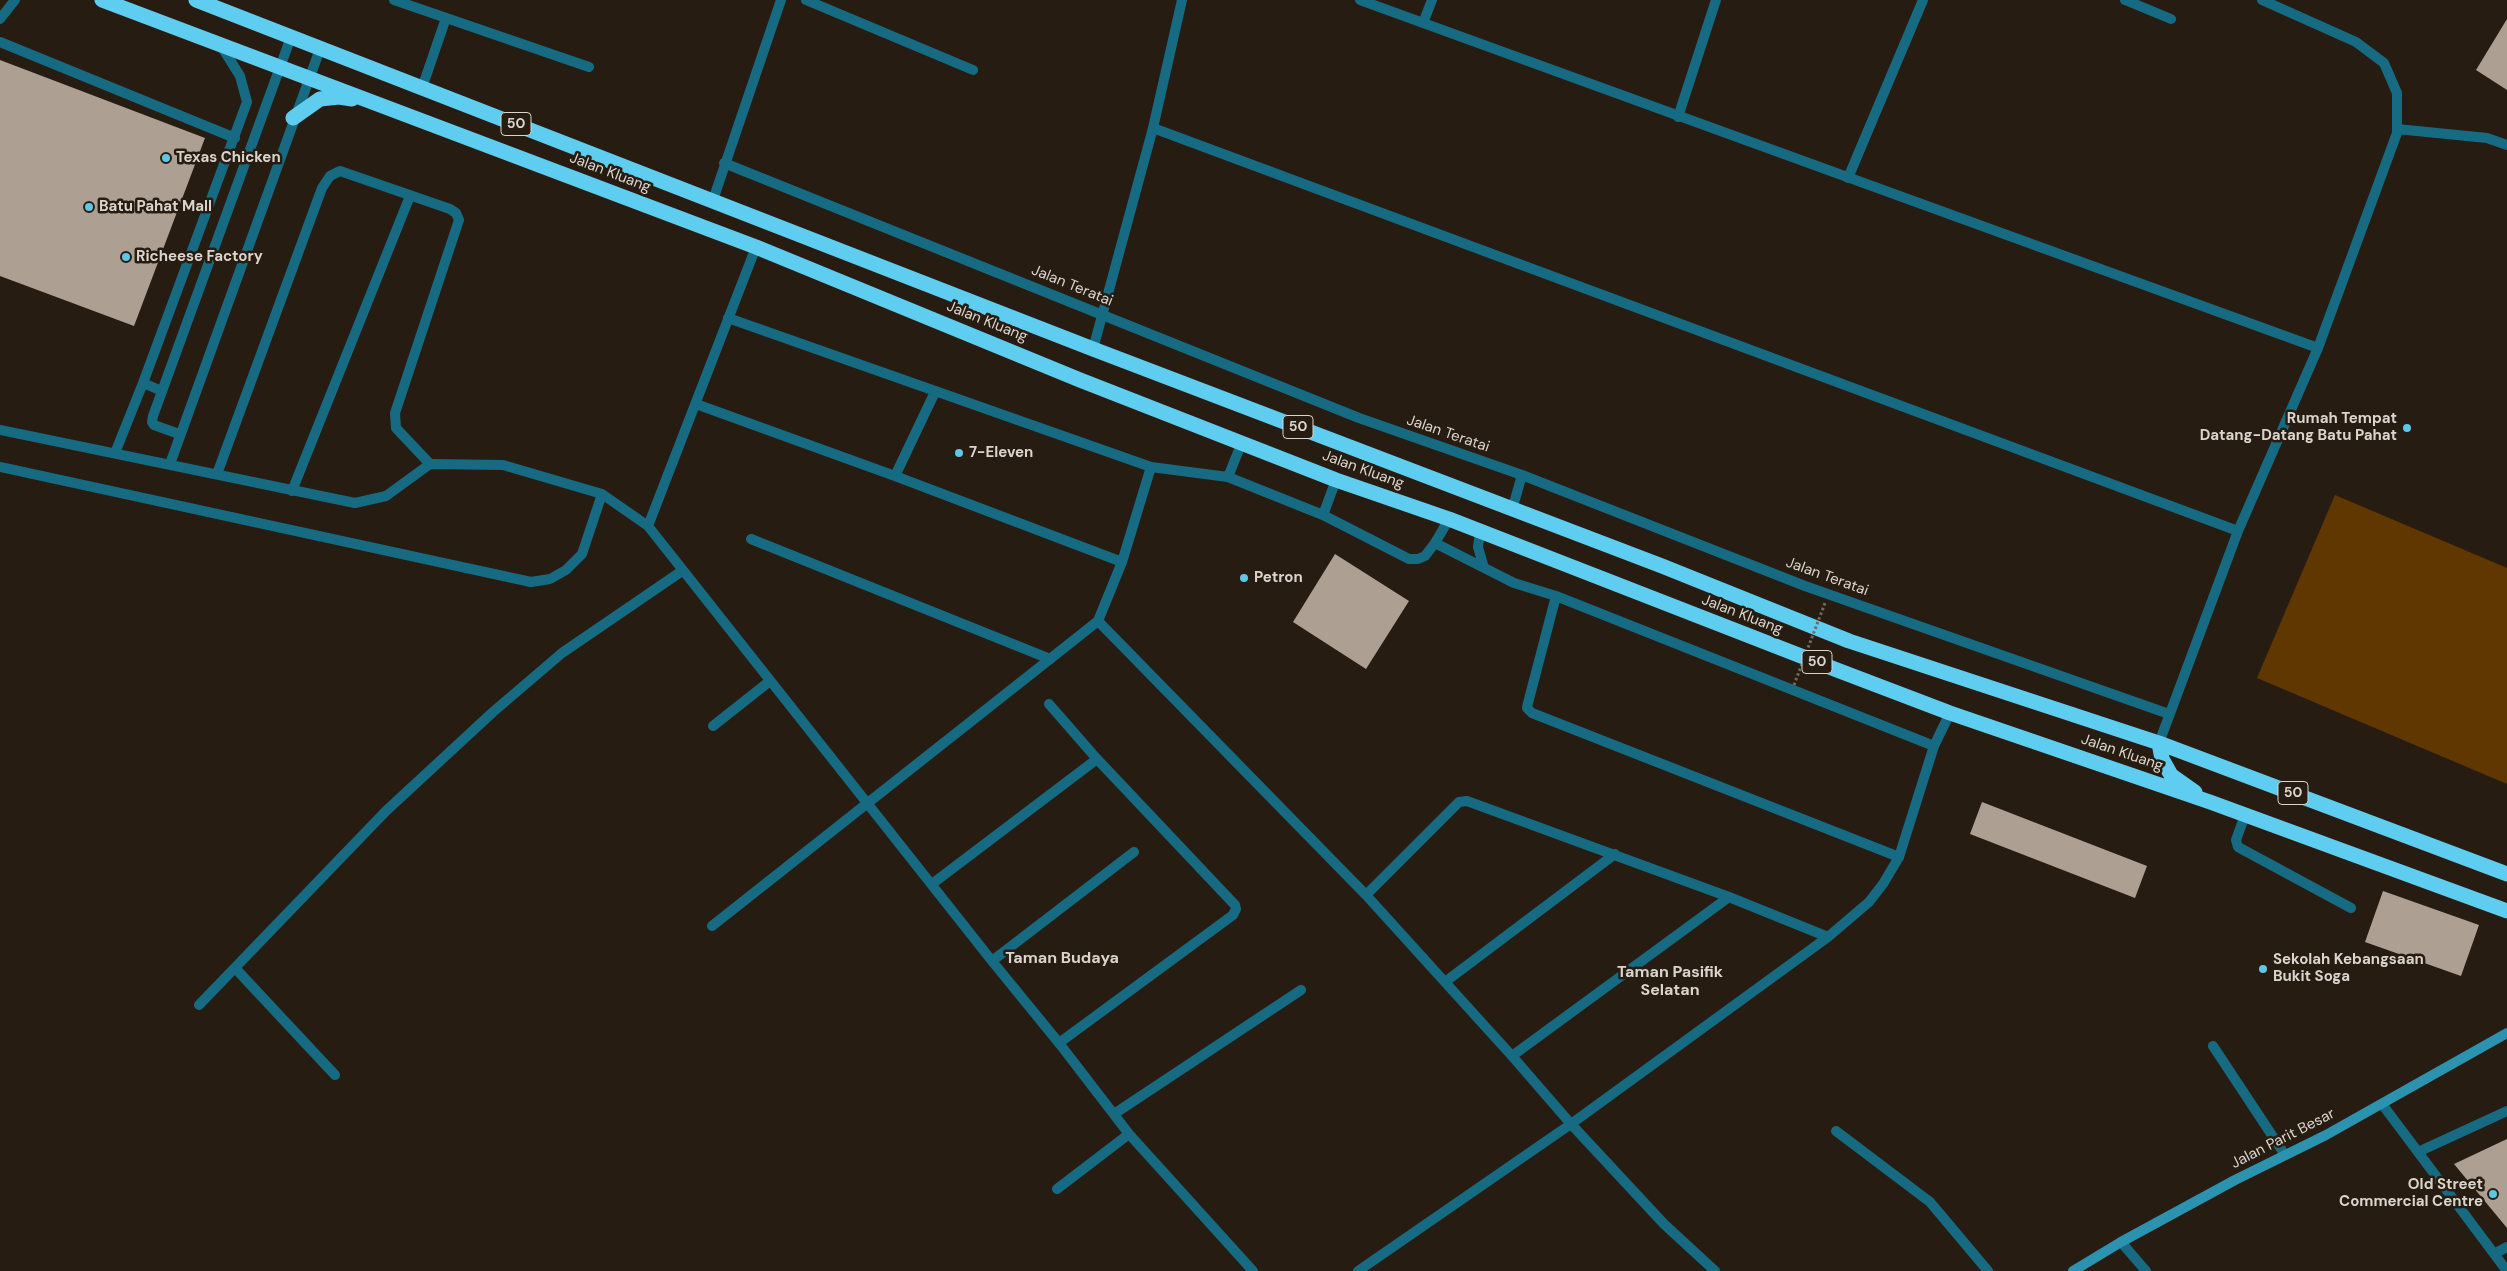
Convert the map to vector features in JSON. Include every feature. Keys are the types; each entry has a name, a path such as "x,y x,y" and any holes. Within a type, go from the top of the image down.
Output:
{"highway":[{"name":"Jalan Kluang","path":"102,0 756,247 1080,380 1336,480 1450,519 1950,713 2210,802 2507,911"},
{"name":"Jalan Kluang","path":"196,0 1093,349 1662,566 1849,641 2159,743 2507,874"},
{"path":"293,118 320,99 339,97 376,103"},
{"path":"2159,743 2162,760 2171,775 2210,802"}],"street":[{"path":"0,19 15,0"},
{"path":"394,0 589,67"},
{"path":"713,200 781,0"},
{"path":"806,0 974,70"},
{"path":"1093,349 1104,315 1153,128 1182,0"},
{"path":"1360,0 2318,348"},
{"path":"1423,23 1432,0"},
{"path":"1678,116 1716,0"},
{"path":"1848,178 1923,0"},
{"path":"2125,0 2170,19"},
{"path":"2159,743 2238,531 2318,348 2397,129 2398,93 2384,63 2356,42 2263,0"},
{"path":"422,88 446,18"},
{"path":"179,434 154,425 152,422 291,37"},
{"path":"0,42 235,138"},
{"path":"115,453 143,383 247,102 240,76 220,44"},
{"path":"170,464 179,434 293,118 320,49"},
{"path":"1153,128 2238,531"},
{"path":"2397,129 2488,138 2507,145"},
{"name":"Jalan Teratai","path":"724,163 1359,418 1521,477 1805,586 2170,714"},
{"path":"217,474 319,198 330,176 340,171 450,210 456,213 459,220 395,413 396,428 430,464"},
{"path":"292,490 410,196"},
{"path":"648,526 756,247"},
{"path":"728,318 1151,467 1228,477 1323,515 1409,559 1418,559 1426,556 1450,519"},
{"path":"143,383 162,391"},
{"path":"895,476 936,392"},
{"path":"696,404 895,476 1122,562"},
{"path":"0,430 355,503 386,496 430,464 503,465 602,494 648,526 869,803 992,961 1060,1043 1129,1134 1253,1271"},
{"path":"1228,477 1242,442"},
{"path":"0,467 530,582 550,579 566,570 582,554 602,494"},
{"path":"712,926 1098,621 1122,562 1151,467"},
{"path":"1512,510 1521,477"},
{"path":"1323,515 1336,480"},
{"path":"1480,532 1478,547 1484,568"},
{"path":"751,539 1050,659"},
{"path":"1435,543 1514,583 1556,596 1934,746"},
{"path":"199,1005 386,811 493,712 562,653 682,571"},
{"path":"1556,596 1528,703 1527,708 1532,713 1899,857"},
{"path":"1098,621 1366,896 1512,1056 1571,1124 1664,1224 1715,1271"},
{"path":"713,726 770,681"},
{"path":"1049,704 1097,759 1235,905 1236,909 1233,915 1060,1043"},
{"path":"1358,1271 1571,1124 1828,937 1869,902 1883,884 1899,857 1934,746 1950,713"},
{"path":"932,884 1097,759"},
{"path":"1366,896 1459,802 1476,803 1729,897 1828,937"},
{"path":"2245,815 2236,840 2238,848 2351,908"},
{"path":"992,961 1134,852"},
{"path":"1445,982 1615,854"},
{"path":"1512,1056 1729,897"},
{"path":"235,968 335,1075"},
{"path":"1114,1114 1301,990"},
{"name":"Jalan Parit Besar","path":"2073,1271 2121,1242 2382,1104 2507,1033"},
{"path":"2214,1046 2286,1155"},
{"path":"2382,1104 2507,1271"},
{"path":"2418,1152 2507,1111"},
{"path":"1836,1131 1930,1202 1988,1271"},
{"path":"1057,1189 1129,1134"},
{"path":"2121,1242 2146,1271"},
{"path":"2494,1254 2507,1247"}],"path":[{"path":"1794,684 1825,602"}],"shaded area":[{"path":"2335,495 2507,568 2507,784 2257,678"}],"building":[{"path":"2507,19 2507,90 2476,70"},
{"name":"Batu Pahat Mall","path":"0,60 205,138 134,326 0,276"},
{"path":"1335,554 1409,601 1366,669 1293,622"},
{"path":"1982,802 2147,866 2135,898 1970,834"},
{"path":"2383,891 2479,925 2461,976 2365,942"},
{"name":"Old Street Commercial Centre","path":"2507,1139 2507,1228 2454,1164"}],"place":[{"name":"Texas Chicken","path":"166,158"},
{"name":"Batu Pahat Mall","path":"89,207"},
{"name":"Richeese Factory","path":"126,257"},
{"name":"Rumah Tempat Datang-Datang Batu Pahat","path":"2407,428"},
{"name":"7-Eleven","path":"959,453"},
{"name":"Petron","path":"1244,578"},
{"name":"Sekolah Kebangsaan Bukit Soga","path":"2263,969"},
{"name":"Old Street Commercial Centre","path":"2493,1194"}],"district":[{"name":"Taman Budaya","path":"1062,959"},
{"name":"Taman Pasifik Selatan","path":"1670,982"}]}
